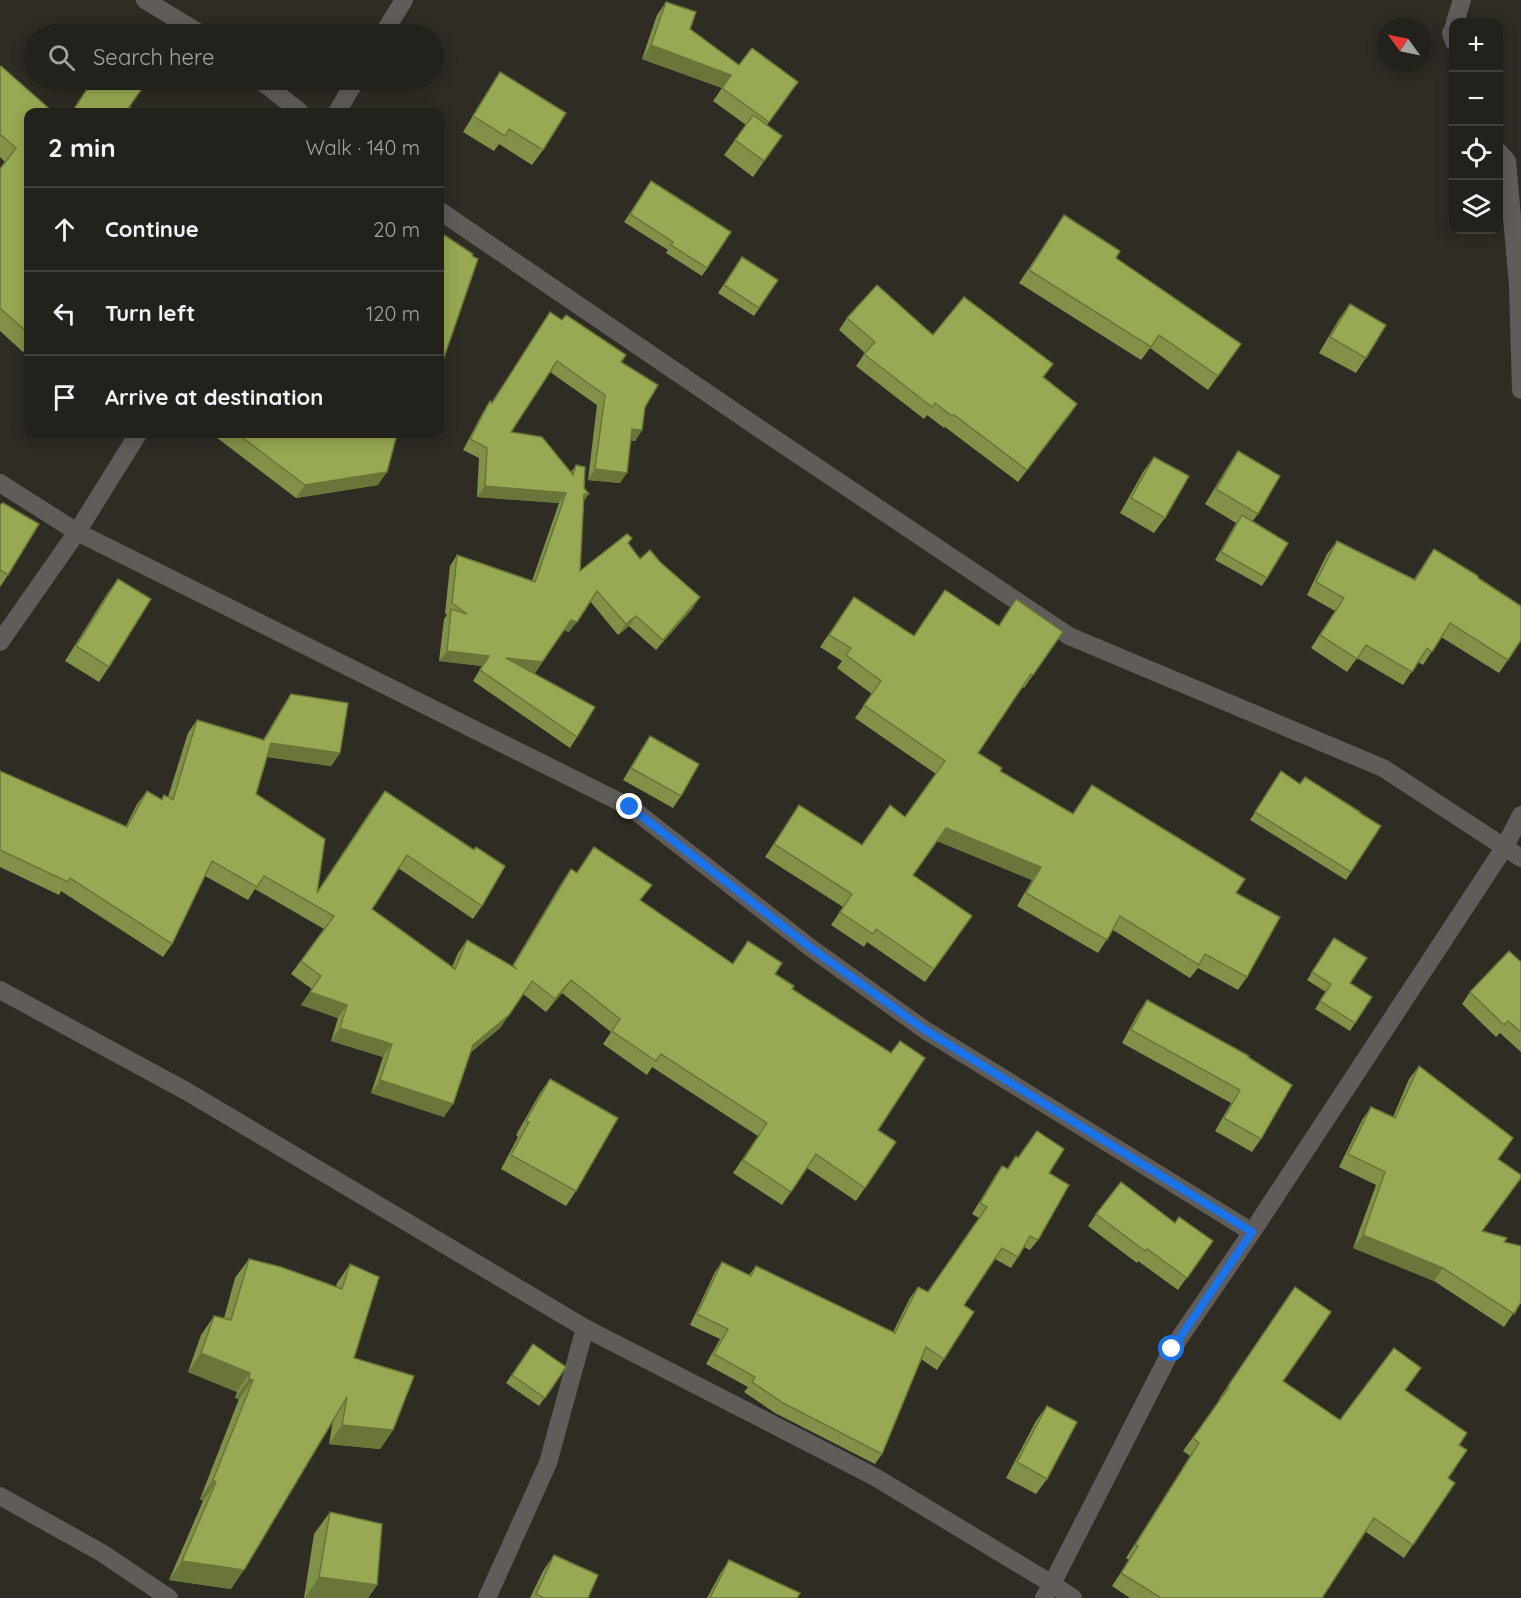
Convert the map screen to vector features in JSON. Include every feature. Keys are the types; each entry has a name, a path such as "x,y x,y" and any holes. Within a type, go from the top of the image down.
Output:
{"street":[{"path":"145,0 185,24"},
{"path":"389,24 404,0"},
{"path":"1456,18 1462,0"},
{"path":"272,90 295,108"},
{"path":"339,108 350,90"},
{"path":"1503,157 1507,161 1518,285 1521,390"},
{"path":"444,214 1069,636 1383,768 1521,858"},
{"path":"0,642 77,532 136,438"},
{"path":"0,483 77,532 630,807 811,948 925,1030 1252,1232"},
{"path":"1048,1591 1172,1349 1252,1232 1504,848 1521,815"},
{"path":"0,990 186,1091 585,1328 875,1477 1048,1591 1073,1598"},
{"path":"487,1598 548,1463 585,1328"},
{"path":"0,1496 102,1552 169,1598"}],"building":[{"path":"666,2 696,12 690,29 739,65 752,48 798,82 769,122 722,88 731,75 651,45"},
{"path":"0,67 24,86 24,90 28,90 48,108 24,108 24,329 0,308 0,169 16,148 0,134"},
{"path":"500,72 566,113 543,150 509,129 505,136 473,116"},
{"path":"86,90 141,90 129,107 131,108 75,108"},
{"path":"753,115 782,136 764,161 735,140"},
{"path":"651,181 731,232 707,268 671,245 673,242 630,214"},
{"path":"1064,215 1120,251 1116,258 1241,344 1218,376 1159,335 1151,347 1029,270"},
{"path":"444,235 478,259 444,357"},
{"path":"742,257 778,280 759,308 724,285"},
{"path":"877,285 933,335 964,297 1053,364 1043,377 1077,404 1027,470 954,415 952,416 935,403 932,407 864,354 875,342 847,318"},
{"path":"1350,304 1386,325 1366,358 1330,337"},
{"path":"550,312 562,320 566,315 626,355 621,362 658,385 645,407 642,430 632,429 627,473 595,469 605,395 557,361 511,432 542,437 573,475 576,465 585,467 584,488 589,494 584,494 580,571 627,534 632,538 628,543 640,559 650,550 660,562 700,597 663,640 636,616 626,624 597,591 577,622 571,620 542,662 506,658 595,707 577,737 480,670 489,656 447,651 451,609 467,614 452,603 457,555 535,582 566,493 485,486 487,448 470,439 490,401 492,403"},
{"path":"243,438 396,438 387,472 305,485"},
{"path":"1238,451 1280,476 1258,514 1216,489"},
{"path":"1154,457 1189,476 1165,518 1131,498"},
{"path":"3,503 39,524 8,575 0,570 0,505"},
{"path":"1242,515 1288,543 1267,578 1221,552"},
{"path":"1337,541 1415,580 1434,549 1521,606 1521,640 1508,660 1450,623 1432,652 1427,648 1412,672 1366,645 1357,659 1320,635 1344,598 1316,582"},
{"path":"118,579 151,599 109,667 76,646"},
{"path":"945,590 999,626 1016,599 1063,632 1033,675 1031,674 978,753 1002,768 1000,771 1073,814 1092,785 1245,879 1236,893 1280,917 1247,977 1205,954 1199,965 1120,916 1107,940 1026,893 1041,867 946,828 913,875 972,916 934,969 876,929 873,934 840,912 852,894 774,844 799,805 862,845 890,805 905,817 945,761 864,705 881,681 846,655 851,648 829,635 854,597 914,636"},
{"path":"291,694 348,703 340,753 271,743 256,794 325,839 317,893 385,791 474,850 476,847 505,866 482,906 407,855 372,909 455,969 467,940 517,969 513,966 571,869 577,873 594,847 652,885 640,900 733,964 748,941 782,963 775,974 794,986 792,989 891,1053 900,1041 925,1058 878,1130 896,1142 865,1188 816,1154 791,1192 743,1160 767,1123 661,1054 656,1061 612,1031 620,1019 571,980 555,999 532,981 509,1015 473,1045 453,1104 380,1080 392,1044 340,1028 347,1005 310,992 321,976 301,961 334,916 264,876 257,887 212,861 172,944 70,878 68,882 0,850 0,771 127,827 147,791 162,800 164,795 173,800 197,720 264,740"},
{"path":"650,736 699,764 681,796 631,768"},
{"path":"1281,771 1300,784 1305,777 1381,826 1351,872 1255,812"},
{"path":"1334,938 1367,958 1350,983 1372,997 1355,1023 1320,1001 1331,984 1312,972"},
{"path":"1509,951 1521,962 1521,1032 1508,1021 1504,1025 1470,992"},
{"path":"1147,1000 1249,1056 1292,1085 1261,1139 1224,1118 1240,1090 1131,1030"},
{"path":"1419,1066 1513,1138 1498,1159 1521,1175 1521,1178 1482,1231 1507,1238 1504,1242 1521,1246 1521,1302 1514,1314 1443,1268 1363,1235 1385,1172 1348,1154 1371,1107 1395,1118"},
{"path":"550,1079 618,1118 576,1191 511,1155 529,1122 526,1121"},
{"path":"1037,1131 1064,1149 1049,1173 1069,1185 1038,1240 1030,1236 1018,1257 1002,1248 964,1305 974,1312 944,1359 926,1347 882,1454 783,1403 752,1382 755,1377 714,1354 728,1329 697,1314 722,1262 751,1276 756,1266 895,1333 918,1287 928,1292 987,1207 980,1203 1002,1166 1008,1169"},
{"path":"1121,1182 1175,1223 1179,1217 1213,1241 1187,1278 1147,1249 1145,1251 1096,1214"},
{"path":"249,1259 281,1267 342,1289 350,1264 379,1277 354,1358 414,1376 393,1430 342,1425 347,1397 244,1570 182,1561 216,1482 213,1480 253,1380 249,1379 250,1373 201,1353 214,1316 231,1320"},
{"path":"1295,1287 1331,1312 1283,1381 1340,1420 1394,1348 1421,1368 1405,1390 1467,1433 1459,1445 1467,1450 1448,1478 1455,1483 1413,1545 1374,1518 1322,1598 1161,1598 1121,1573 1138,1546 1135,1545 1199,1443 1193,1438"},
{"path":"533,1344 566,1367 545,1398 512,1375"},
{"path":"1047,1406 1077,1422 1047,1479 1017,1462"},
{"path":"330,1512 382,1524 377,1585 319,1577"},
{"path":"554,1555 598,1575 588,1598 544,1598 536,1594"},
{"path":"729,1560 800,1593 797,1598 710,1598"}],"route":[{"path":"630,807 811,948 925,1030 1252,1232 1172,1349"}]}
